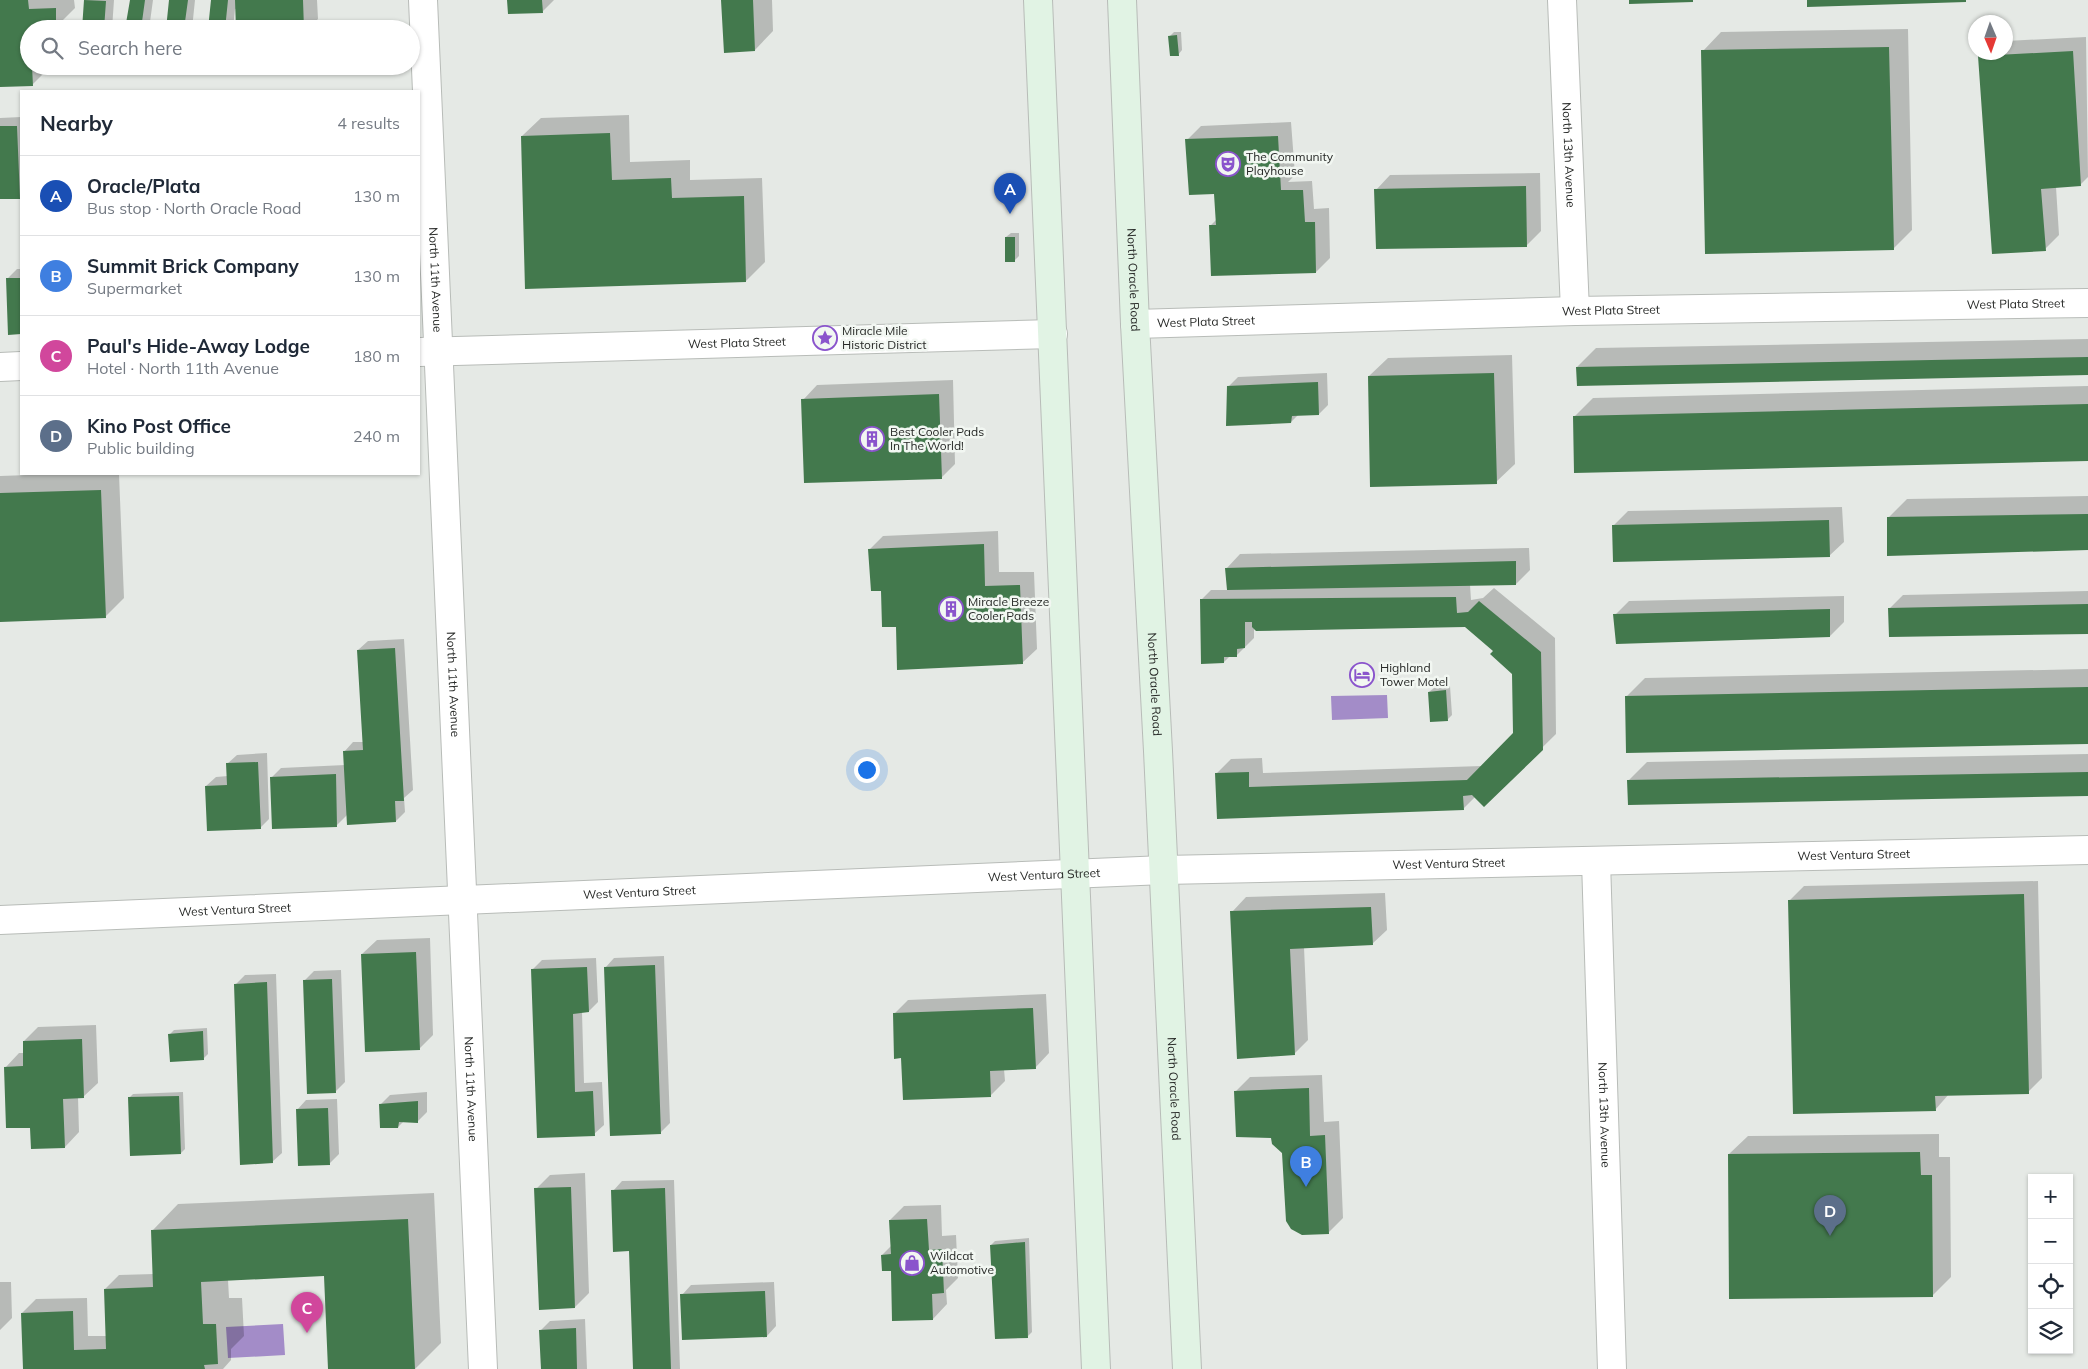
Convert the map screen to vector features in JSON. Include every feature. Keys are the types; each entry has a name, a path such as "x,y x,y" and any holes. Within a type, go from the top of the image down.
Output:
{"main road":[{"path":"1038,0 1096,1369"},
{"name":"North Oracle Road","path":"1122,0 1135,324 1164,870 1187,1369"}],"street":[{"name":"North 11th Avenue","path":"423,0 429,352 463,899 483,1369"},
{"name":"North 13th Avenue","path":"1562,0 1575,311"},
{"name":"West Plata Street","path":"1135,324 1575,311 2088,303"},
{"name":"West Plata Street","path":"429,352 1053,334"},
{"path":"0,367 20,366"},
{"name":"West Ventura Street","path":"0,920 1164,870 2088,850"},
{"name":"North 13th Avenue","path":"1596,860 1612,1369"}],"shaded area":[{"path":"1387,695 1388,718 1332,720 1331,696"},
{"path":"283,1324 285,1355 228,1358 226,1327"}],"building":[{"path":"0,0 28,0 29,9 56,8 56,20 20,20 20,75 32,75 33,86 0,87"},
{"path":"84,0 106,1 105,20 83,20"},
{"path":"130,0 145,0 142,20 127,20"},
{"path":"169,0 188,0 185,20 167,20"},
{"path":"211,0 228,0 226,20 209,20"},
{"path":"235,0 303,0 304,20 236,20"},
{"path":"507,0 542,0 543,13 508,14"},
{"path":"721,0 753,0 755,51 724,53"},
{"path":"1629,0 1693,0 1693,2 1629,4"},
{"path":"1807,0 1966,0 1966,2 1807,7"},
{"path":"1177,35 1179,56 1170,56 1168,36"},
{"path":"1889,47 1894,250 1705,254 1701,50"},
{"path":"2073,51 2081,186 2041,189 2046,251 1992,254 1978,60 2013,60 2013,54"},
{"path":"0,126 17,126 20,199 0,199"},
{"path":"610,133 612,180 671,178 672,198 744,196 746,282 525,289 521,136"},
{"path":"1278,136 1281,190 1303,190 1305,222 1315,222 1316,273 1211,276 1209,225 1216,225 1214,194 1189,195 1185,139"},
{"path":"1526,186 1527,247 1376,249 1374,189"},
{"path":"1005,237 1015,237 1015,262 1005,262"},
{"path":"6,278 20,278 20,334 8,335"},
{"path":"2088,357 2088,375 1577,386 1576,367"},
{"path":"1494,373 1497,484 1370,487 1368,376"},
{"path":"1318,382 1319,415 1292,416 1291,423 1226,426 1227,386"},
{"name":"Best Cooler Pads In The World!","path":"939,394 942,479 804,483 801,399"},
{"path":"2088,404 2088,461 1574,473 1573,416"},
{"path":"101,490 106,618 0,622 0,493"},
{"path":"2088,514 2088,550 1887,556 1887,517"},
{"path":"1829,520 1830,557 1613,562 1612,525"},
{"name":"Miracle Breeze Cooler Pads","path":"984,544 985,586 1020,585 1023,664 897,670 896,627 882,627 881,591 871,591 868,549"},
{"path":"1516,561 1516,585 1227,590 1225,568"},
{"path":"1456,597 1457,613 1468,612 1479,601 1541,652 1543,750 1484,807 1472,795 1463,796 1464,810 1217,819 1215,773 1249,772 1249,787 1467,780 1513,733 1512,674 1490,654 1493,651 1465,627 1256,631 1252,627 1252,622 1245,622 1245,648 1237,649 1237,657 1224,657 1224,663 1201,664 1200,599"},
{"path":"2088,604 2088,634 1889,637 1888,608"},
{"path":"1830,609 1830,637 1616,644 1613,614"},
{"path":"395,648 404,801 395,801 396,822 347,825 343,751 363,750 357,650"},
{"path":"2088,687 2088,744 1626,753 1625,696"},
{"path":"1446,690 1448,721 1430,722 1428,692"},
{"path":"258,762 261,829 207,831 205,786 227,785 226,763"},
{"path":"2088,772 2088,796 1628,805 1627,780"},
{"path":"336,774 337,827 272,829 270,777"},
{"path":"2024,894 2029,1094 1935,1096 1936,1111 1793,1114 1788,900"},
{"path":"1371,907 1373,945 1290,949 1295,1055 1237,1059 1230,911"},
{"path":"416,952 420,1050 365,1052 361,954"},
{"path":"655,965 661,1134 610,1136 604,967"},
{"path":"587,967 589,1012 573,1014 575,1092 593,1091 595,1136 537,1138 531,969"},
{"path":"332,979 336,1093 307,1094 303,980"},
{"path":"267,982 273,1163 240,1165 234,984"},
{"path":"1033,1008 1036,1069 990,1071 991,1097 903,1100 901,1058 894,1059 893,1013"},
{"path":"203,1031 204,1060 170,1062 168,1034"},
{"path":"82,1039 84,1098 63,1099 65,1148 31,1149 30,1128 6,1128 4,1067 23,1066 23,1041"},
{"path":"1309,1088 1310,1136 1325,1135 1329,1234 1302,1235 1291,1229 1286,1221 1282,1153 1272,1144 1271,1138 1236,1137 1234,1091"},
{"path":"179,1096 181,1154 130,1156 128,1097"},
{"path":"418,1101 418,1123 399,1122 398,1128 380,1128 379,1104"},
{"path":"328,1108 330,1165 298,1166 296,1109"},
{"path":"1920,1152 1921,1175 1932,1175 1933,1297 1729,1299 1728,1154"},
{"path":"571,1187 575,1308 539,1310 534,1188"},
{"path":"665,1188 671,1369 633,1369 629,1251 613,1252 611,1190"},
{"path":"408,1219 415,1369 328,1369 324,1276 201,1282 203,1324 216,1324 218,1364 204,1365 205,1369 23,1369 21,1313 73,1311 74,1350 106,1349 104,1289 153,1287 151,1230"},
{"name":"Wildcat Automotive","path":"927,1219 929,1250 942,1249 944,1293 932,1294 933,1320 892,1321 891,1271 882,1271 881,1255 891,1254 889,1220"},
{"path":"1025,1242 1028,1338 995,1339 990,1245"},
{"path":"765,1291 767,1337 682,1340 680,1294"},
{"path":"576,1328 577,1369 541,1369 539,1330"}],"place":[{"name":"The Community Playhouse","path":"1228,164"},
{"name":"Oracle/Plata","path":"1010,214"},
{"name":"Miracle Mile Historic District","path":"825,338"},
{"name":"Best Cooler Pads In The World!","path":"872,439"},
{"name":"Miracle Breeze Cooler Pads","path":"951,609"},
{"name":"Highland Tower Motel","path":"1362,675"},
{"name":"Summit Brick Company","path":"1306,1187"},
{"name":"Kino Post Office","path":"1830,1236"},
{"name":"Wildcat Automotive","path":"912,1263"},
{"name":"Paul's Hide-Away Lodge","path":"307,1333"}]}
